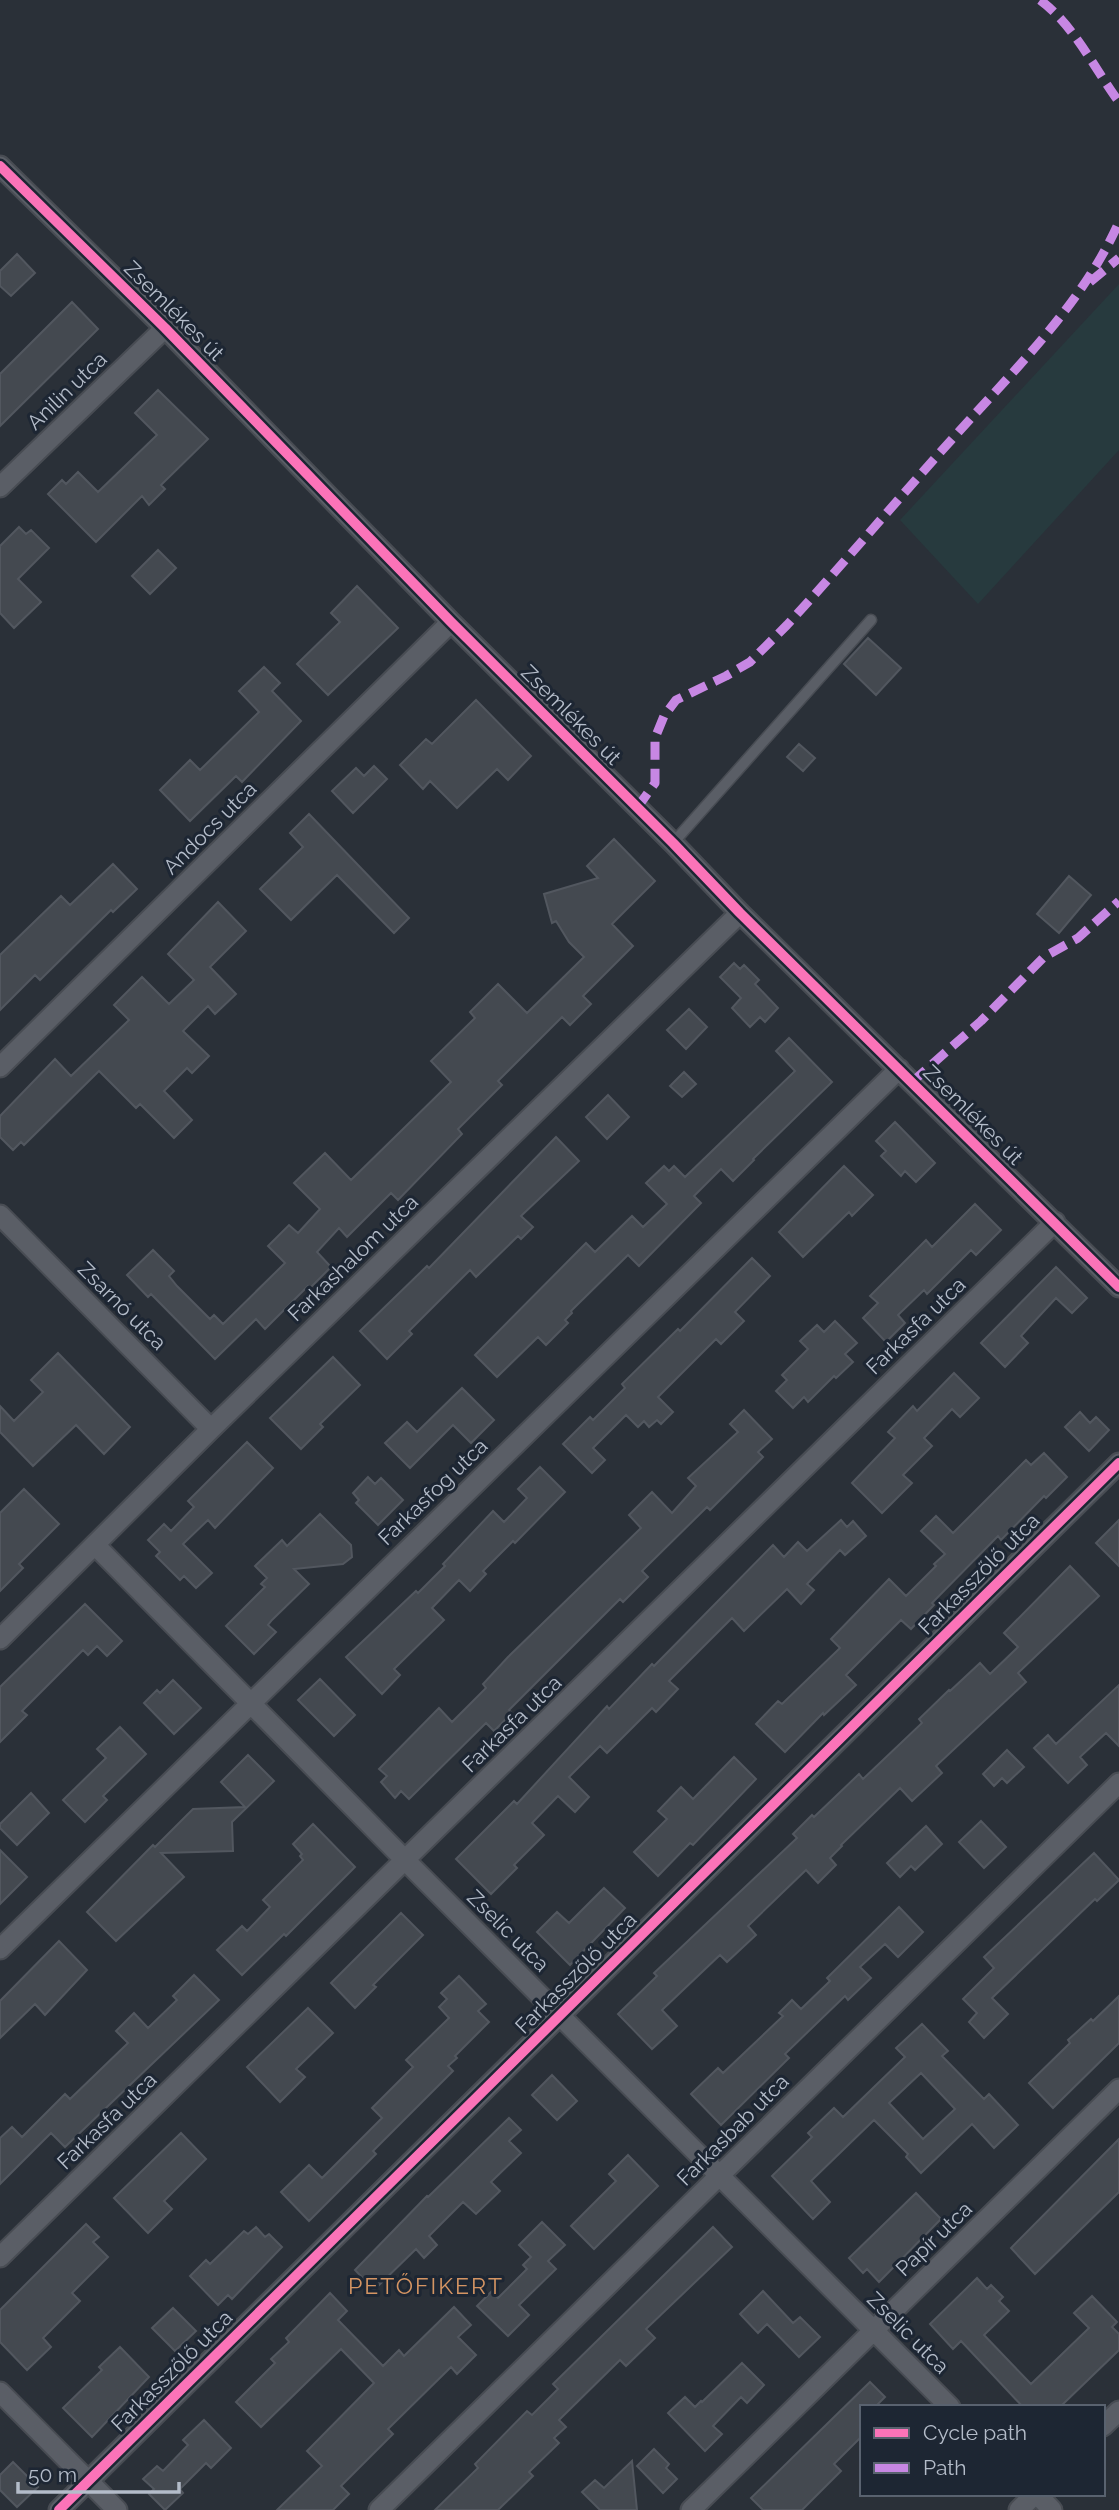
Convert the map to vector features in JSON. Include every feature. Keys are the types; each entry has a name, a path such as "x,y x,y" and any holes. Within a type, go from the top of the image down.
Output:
{"street":[{"name":"Zsemlékes út","path":"0,166 165,328 451,622 673,842 740,913 1119,1287"},
{"name":"Anilin utca","path":"0,487 165,328"},
{"name":"Andocs utca","path":"0,1067 451,622"},
{"name":"Farkashalom utca","path":"0,1639 211,1429 740,913"},
{"name":"Farkasfog utca","path":"0,1948 899,1069"},
{"name":"Zsarnó utca","path":"0,1215 211,1429"},
{"name":"Farkasfa utca","path":"0,2257 1055,1222"},
{"name":"Farkasszőlő utca","path":"59,2510 1119,1463"},
{"name":"Zselic utca","path":"95,1545 948,2405"},
{"name":"Farkasbab utca","path":"379,2510 1119,1783"},
{"name":"Papír utca","path":"691,2510 1119,2089"},
{"path":"0,2392 117,2510"},
{"path":"1105,2424 1119,2411"},
{"path":"1019,2510 1034,2496"},
{"path":"1038,2496 1052,2510"}],"lane":[{"path":"673,842 871,620"}],"green space":[{"path":"1119,284 1119,450 978,604 900,520"}],"building":[{"path":"17,254 35,273 11,296 0,286 0,271"},
{"path":"72,302 98,329 0,426 0,374"},
{"path":"158,390 208,439 161,485 165,489 149,505 142,496 96,542 48,494 62,480 66,484 78,472 98,492 157,435 135,413"},
{"path":"19,527 26,534 31,530 49,548 18,579 41,602 14,628 0,613 0,546"},
{"path":"158,550 176,568 150,594 132,576"},
{"path":"357,586 398,628 328,695 297,664 340,622 331,613"},
{"path":"868,638 901,668 876,695 844,664"},
{"path":"264,667 280,683 272,691 301,721 242,782 236,776 190,821 160,790 190,760 200,770 259,712 239,691"},
{"path":"476,700 531,756 508,780 497,769 457,808 430,781 423,789 400,765 426,739 432,744"},
{"path":"799,744 815,758 803,771 787,757"},
{"path":"374,766 387,779 353,813 332,791 356,768 364,776"},
{"path":"309,814 409,918 394,933 337,875 291,920 260,889 303,847 290,833"},
{"path":"614,839 655,881 612,924 633,946 583,996 591,1004 570,1025 562,1017 498,1081 502,1085 458,1129 462,1134 398,1200 391,1193 347,1237 339,1228 317,1252 331,1267 310,1288 308,1286 265,1329 256,1319 215,1359 151,1294 148,1297 127,1275 153,1250 174,1271 169,1276 177,1286 210,1319 214,1315 223,1324 285,1263 268,1246 289,1225 298,1233 320,1209 294,1183 325,1153 351,1180 451,1082 431,1061 475,1018 470,1012 498,984 527,1013 584,957 569,942 556,921 552,923 544,894 598,878 587,866"},
{"path":"113,864 137,889 113,912 111,910 40,980 35,975 0,1010 0,955 61,896 70,905"},
{"path":"1069,876 1091,895 1059,933 1037,914"},
{"path":"218,902 246,931 210,967 236,994 215,1014 208,1006 183,1031 209,1056 192,1073 187,1068 164,1091 192,1120 174,1138 140,1104 136,1108 99,1071 24,1145 21,1142 13,1150 0,1137 0,1116 55,1059 71,1076 129,1020 114,1005 142,977 169,1004 194,980 168,954"},
{"path":"734,963 740,969 744,965 759,980 755,984 778,1008 765,1022 760,1017 750,1027 732,1008 741,998 720,977"},
{"path":"689,1009 707,1027 686,1049 667,1030"},
{"path":"789,1038 832,1082 733,1181 721,1169 694,1196 701,1203 639,1266 628,1255 571,1311 565,1320 568,1323 546,1345 538,1337 497,1377 475,1355 586,1243 595,1252 632,1216 643,1227 667,1204 646,1183 664,1166 669,1171 674,1166 685,1177 795,1071 776,1051"},
{"path":"684,1072 696,1084 682,1097 670,1086"},
{"path":"608,1095 629,1117 607,1139 586,1117"},
{"path":"895,1122 935,1163 916,1182 905,1171 901,1176 881,1156 886,1151 876,1141"},
{"path":"556,1137 579,1161 521,1216 533,1227 521,1239 518,1236 476,1277 470,1270 409,1331 412,1334 387,1359 360,1331 427,1266 429,1268"},
{"path":"844,1166 873,1195 852,1216 849,1212 803,1257 779,1232"},
{"path":"975,1204 1001,1230 976,1255 971,1250 927,1294 924,1290 898,1315 905,1323 886,1342 863,1318 878,1303 870,1296 926,1240 932,1247"},
{"path":"752,1258 770,1276 735,1312 744,1321 721,1344 716,1339 658,1397 673,1412 661,1424 657,1420 649,1427 644,1421 638,1427 626,1415 593,1448 605,1460 592,1473 563,1444 590,1417 593,1420 625,1388 622,1384 678,1329 680,1331"},
{"path":"1056,1267 1087,1298 1072,1313 1056,1298 1021,1336 1028,1343 1005,1367 981,1343"},
{"path":"835,1321 857,1343 845,1354 853,1362 836,1378 834,1376 808,1402 804,1397 793,1408 776,1391 787,1380 782,1375 808,1349 800,1341 817,1325 824,1332"},
{"path":"58,1353 130,1427 104,1454 76,1425 33,1466 0,1432 0,1406 14,1421 43,1392 31,1380"},
{"path":"333,1357 360,1385 320,1424 323,1427 301,1449 270,1418"},
{"path":"954,1373 979,1398 960,1417 952,1409 924,1438 932,1446 903,1475 912,1483 882,1513 852,1483 895,1438 888,1432 913,1406 917,1411"},
{"path":"462,1388 494,1420 471,1443 453,1425 410,1468 385,1443 407,1422 417,1432"},
{"path":"744,1410 772,1439 758,1452 763,1457 710,1510 707,1507 642,1571 648,1577 623,1602 620,1599 509,1710 512,1713 494,1731 486,1723 409,1799 401,1791 395,1798 381,1782 387,1776 379,1769 439,1708 452,1722 486,1688 483,1684 508,1657 641,1528 629,1515 652,1492 672,1513 696,1486 688,1478 738,1432 730,1424"},
{"path":"1080,1412 1090,1423 1096,1417 1109,1430 1089,1451 1065,1427"},
{"path":"247,1442 273,1468 215,1528 208,1520 183,1544 212,1573 196,1588 184,1576 180,1580 156,1556 160,1552 148,1540 164,1524 171,1531 194,1507 188,1501"},
{"path":"1044,1453 1067,1477 1046,1498 1044,1496 1001,1540 998,1536 932,1603 934,1605 911,1629 901,1620 846,1675 856,1685 824,1715 823,1713 785,1752 756,1724 778,1701 782,1704 840,1648 831,1639 889,1579 906,1596 936,1566 934,1564 945,1554 921,1531 936,1516 953,1533 1026,1460 1031,1465"},
{"path":"540,1467 565,1492 483,1571 486,1574 470,1591 459,1580 432,1608 444,1620 394,1669 400,1675 382,1694 346,1657 416,1591 418,1593 493,1511 504,1522 527,1498 518,1489"},
{"path":"368,1477 375,1484 381,1478 403,1500 378,1525 356,1503 359,1500 353,1493"},
{"path":"24,1489 59,1524 19,1564 23,1568 0,1591 0,1513"},
{"path":"320,1514 351,1545 352,1557 343,1564 294,1569 309,1584 268,1625 276,1632 254,1654 226,1626 265,1587 261,1584 267,1578 255,1566 282,1540 287,1546"},
{"path":"841,1520 847,1527 853,1521 866,1536 845,1555 840,1550 807,1584 814,1590 801,1604 787,1589 744,1631 732,1618 669,1681 678,1689 656,1712 652,1708 607,1753 600,1746 569,1777 589,1797 575,1812 558,1796 532,1823 544,1835 514,1865 517,1868 491,1894 456,1859 514,1801 517,1804 607,1706 609,1709 652,1664 654,1666 773,1545 784,1557 798,1542 807,1551"},
{"path":"1119,1520 1119,1566 1096,1543"},
{"path":"1070,1566 1099,1596 1018,1673 1026,1682 936,1766 942,1773 912,1801 900,1788 841,1845 830,1858 836,1865 818,1883 806,1870 748,1926 756,1935 727,1962 720,1955 662,2010 677,2026 652,2049 618,2014 657,1976 654,1973 797,1838 793,1834 812,1815 814,1817 859,1774 863,1779 922,1723 919,1719 980,1663 990,1674 1018,1647 1004,1633"},
{"path":"85,1604 122,1641 107,1656 97,1646 88,1655 83,1650 22,1711 27,1715 0,1742 0,1687"},
{"path":"320,1679 355,1715 334,1736 298,1700"},
{"path":"173,1680 201,1708 174,1734 144,1703 157,1690 160,1693"},
{"path":"1119,1685 1119,1746 1106,1733 1080,1757 1087,1765 1068,1783 1034,1748 1048,1735 1056,1744"},
{"path":"120,1727 146,1754 103,1796 107,1800 85,1822 63,1800 106,1758 97,1749"},
{"path":"1007,1750 1024,1767 1007,1783 1002,1778 994,1786 983,1774"},
{"path":"248,1755 274,1781 232,1822 233,1851 161,1853 184,1877 116,1941 87,1912 193,1809 245,1807 221,1782"},
{"path":"734,1757 756,1779 693,1845 690,1843 658,1876 634,1852 667,1819 658,1811 681,1787 693,1799"},
{"path":"31,1793 49,1813 17,1845 0,1828 0,1824"},
{"path":"981,1821 1006,1847 984,1868 959,1842"},
{"path":"313,1824 355,1867 286,1936 284,1934 242,1975 217,1950 242,1926 247,1931 270,1907 263,1900 303,1860 300,1856 302,1854 293,1844"},
{"path":"926,1826 942,1844 915,1870 911,1866 900,1877 887,1863"},
{"path":"0,1850 27,1877 0,1904"},
{"path":"1094,1853 1119,1880 1097,1901 1095,1899 992,1998 1008,2014 984,2038 969,2022 977,2013 963,1999 994,1968 984,1957"},
{"path":"604,1888 625,1908 570,1965 537,1932 557,1912 569,1923"},
{"path":"899,1907 923,1932 898,1957 885,1944 860,1967 871,1978 848,2000 845,1996 785,2054 789,2058 721,2125 691,2094 718,2068 723,2073 783,2016 779,2013 792,2000 801,2009 830,1981 827,1978"},
{"path":"401,1913 423,1935 373,1985 376,1987 355,2008 331,1983"},
{"path":"59,1941 87,1970 45,2015 35,2004 0,2038 0,2001"},
{"path":"194,1975 219,2000 65,2147 51,2133 0,2184 0,2138 12,2127 22,2137 65,2094 70,2099 128,2043 116,2031 134,2013 148,2028 177,2000 173,1996"},
{"path":"459,1976 486,2004 478,2011 489,2022 455,2056 457,2058 448,2066 453,2071 373,2151 376,2154 309,2221 281,2192 309,2165 322,2178 382,2118 372,2108 413,2067 406,2060 449,2018 439,2007 447,1999 441,1993"},
{"path":"1119,1996 1119,2043 1053,2108 1029,2083 1070,2043 1068,2040"},
{"path":"308,2008 333,2033 296,2069 305,2077 280,2102 247,2067"},
{"path":"922,2024 948,2051 942,2056 984,2099 989,2094 1018,2125 994,2148 972,2124 921,2173 906,2157 908,2154 874,2120 811,2181 830,2202 813,2219 772,2176 812,2137 808,2133 834,2108 843,2117 905,2057 896,2048","holes":["921,2073 955,2109 923,2139 889,2103"]},
{"path":"552,2075 577,2101 557,2120 532,2095"},
{"path":"509,2118 521,2130 509,2141 521,2153 491,2182 500,2191 476,2214 463,2202 429,2236 437,2245 424,2258 416,2249 374,2290 355,2270"},
{"path":"181,2133 206,2159 164,2201 172,2209 148,2233 114,2198"},
{"path":"1119,2139 1119,2192 1035,2274 1011,2248"},
{"path":"628,2155 658,2186 594,2249 571,2226 616,2181 609,2174"},
{"path":"916,2193 941,2219 879,2282 867,2269 863,2273 849,2258"},
{"path":"542,2222 565,2245 548,2261 556,2269 519,2305 529,2315 508,2336 477,2306 492,2291 498,2298 527,2269 523,2265 531,2257 519,2245"},
{"path":"86,2224 99,2237 93,2242 108,2257 72,2293 80,2301 43,2338 51,2347 27,2370 0,2342 0,2310"},
{"path":"256,2227 265,2237 269,2234 282,2247 232,2299 228,2295 218,2305 190,2276 206,2260 210,2264 244,2231 248,2234"},
{"path":"713,2227 732,2247 646,2329 655,2338 626,2366 620,2360 559,2420 566,2427 554,2438 559,2443 529,2472 533,2476 498,2510 435,2510 478,2468 475,2464 527,2411 532,2415 558,2389 553,2384"},
{"path":"977,2278 987,2289 991,2285 1003,2297 999,2301 1009,2311 984,2335 1031,2384 1089,2328 1074,2313 1092,2296 1117,2322 1112,2327 1119,2334 1119,2350 1062,2405 1021,2405 961,2341 953,2349 930,2324"},
{"path":"763,2291 793,2323 800,2317 820,2337 799,2357 767,2324 758,2333 740,2314"},
{"path":"330,2293 347,2311 338,2320 383,2366 399,2350 404,2356 454,2307 471,2325 458,2337 476,2355 457,2374 451,2367 388,2429 393,2434 341,2486 349,2494 333,2510 277,2510 322,2466 307,2451 374,2383 341,2349 261,2427 236,2402 275,2363 271,2359 289,2342 286,2338"},
{"path":"173,2308 196,2331 175,2351 152,2328"},
{"path":"120,2347 149,2377 92,2437 63,2408 102,2370 99,2367"},
{"path":"742,2363 764,2385 747,2403 741,2397 713,2426 722,2434 705,2451 668,2413 685,2397 695,2407"},
{"path":"870,2382 885,2397 877,2405 860,2405 860,2438 834,2464 841,2471 802,2510 763,2510 751,2498"},
{"path":"204,2420 231,2448 211,2468 206,2463 180,2489 183,2493 165,2510 149,2494 154,2489 143,2479 157,2466 163,2471 188,2445 183,2440"},
{"path":"654,2449 669,2464 666,2468 677,2479 663,2493 637,2466"},
{"path":"632,2461 637,2510 600,2510 582,2492 595,2480 604,2488"},
{"path":"13,2462 38,2487 17,2507 0,2490 0,2475"}],"marked path":[{"path":"1040,0 1073,34 1119,102"},
{"path":"637,808 655,783 655,738 664,716 676,700 750,662 787,625 1045,336 1086,281 1119,222"},
{"path":"1090,282 1119,258"},
{"path":"912,1082 981,1021 1044,957 1078,938 1119,901"}],"cycle path":[{"path":"0,166 165,328 451,622 740,913 1119,1287"},
{"path":"59,2510 1119,1463"}],"district":[{"name":"PETŐFIKERT","path":"426,2286"}]}
